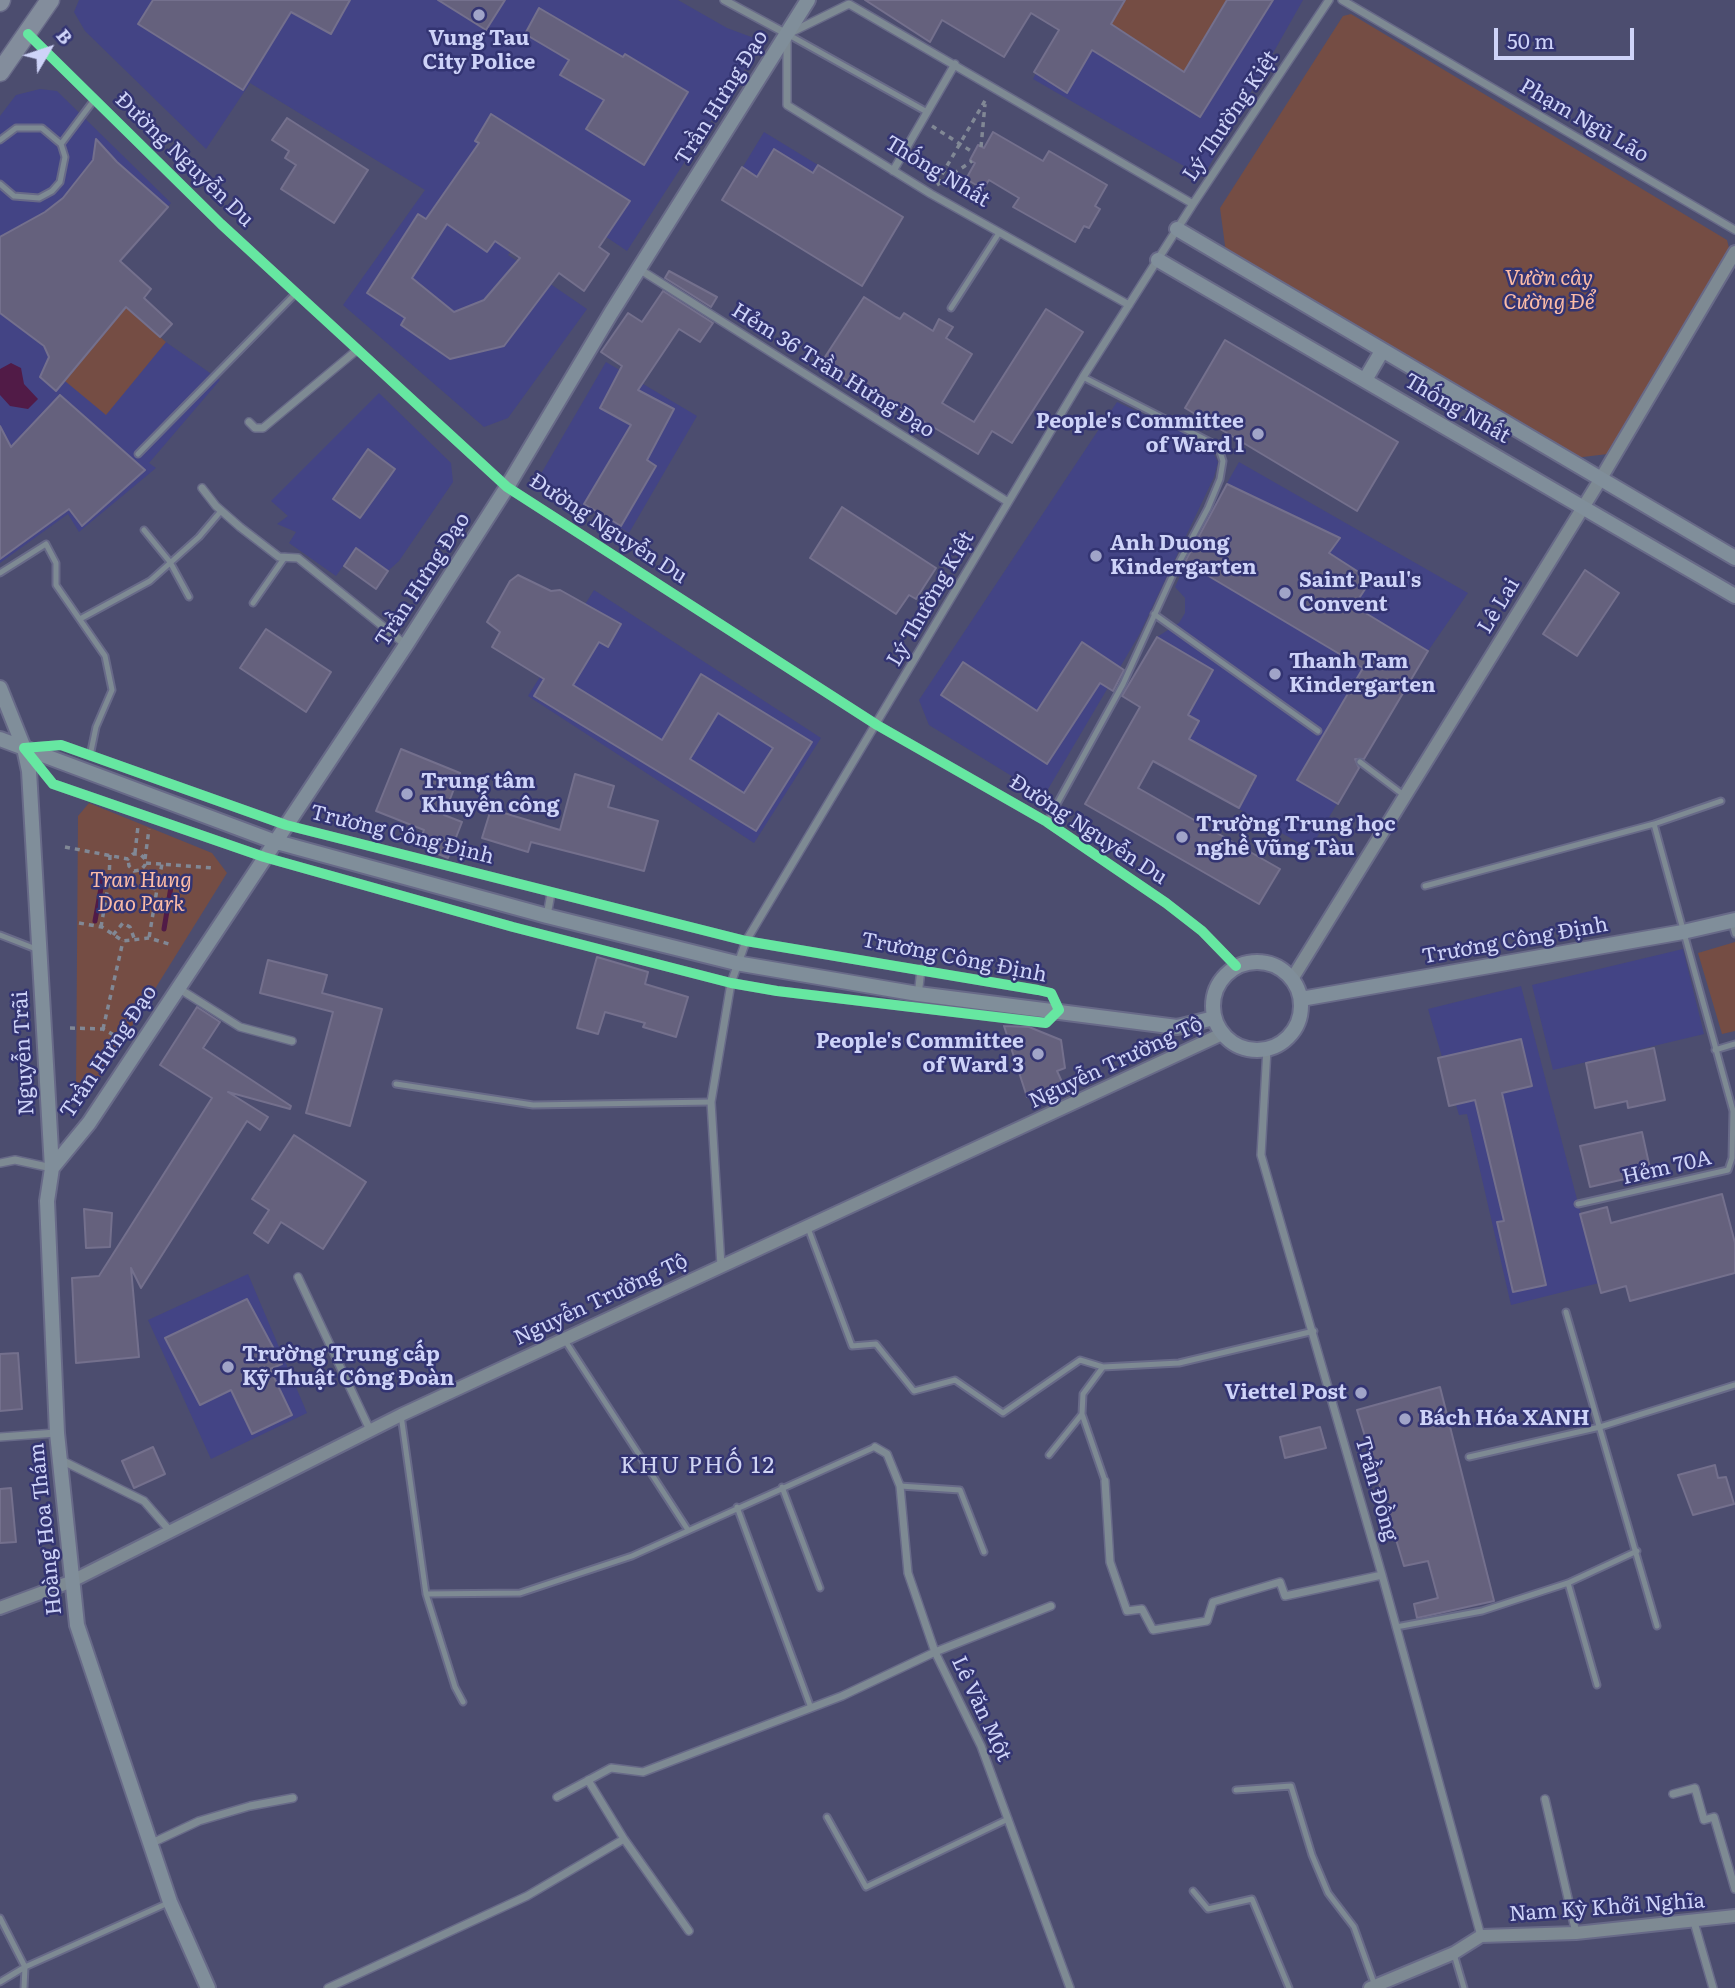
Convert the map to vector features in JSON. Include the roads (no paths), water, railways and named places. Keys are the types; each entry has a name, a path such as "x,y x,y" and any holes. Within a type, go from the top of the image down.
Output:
{"main road":[{"path":"0,72 50,0"},
{"name":"Trần Hưng Đạo","path":"52,1168 89,1123 273,841 406,645 507,487 639,269 808,0"},
{"name":"Thống Nhất","path":"1177,229 1735,558"},
{"name":"Thống Nhất","path":"1158,261 1735,596"},
{"path":"1365,380 1382,351"},
{"name":"Nguyễn Trãi","path":"0,688 24,748 29,771 52,1168"},
{"name":"Trương Công Định","path":"0,739 273,841 553,917 736,963 917,1001 1059,1010 1177,1027 1214,1018"},
{"name":"Trương Công Định","path":"1301,999 1734,925"},
{"path":"1260,961 1272,964 1292,979 1301,999 1301,1011 1294,1031 1287,1040 1267,1049 1238,1046 1222,1034 1214,1018 1214,994 1219,983 1236,966 1260,961"},
{"name":"Hoàng Hoa Thám","path":"52,1168 47,1201 57,1433 70,1582 77,1625 170,1902 208,1988"}],"street":[{"path":"724,0 787,34 849,4 1193,204"},
{"name":"Lý Thường Kiệt","path":"721,1266 711,1102 731,983 746,940 1083,377 1193,204 1329,0"},
{"name":"Phạm Ngũ Lão","path":"1342,0 1735,230"},
{"name":"Đường Nguyễn Du","path":"28,34 296,293 507,487 877,725 1047,822 1166,902 1202,931 1236,966"},
{"name":"Thống Nhất","path":"787,34 787,105 931,194 1129,305"},
{"path":"893,171 955,64"},
{"name":"Lê Lai","path":"1292,979 1733,260"},
{"name":"Hẻm 36 Trần Hưng Đạo","path":"639,269 1009,502"},
{"path":"249,422 255,428 263,428 358,350"},
{"path":"202,488 221,510 279,557 298,558 406,645"},
{"name":"Trương Công Định","path":"24,748 61,745 286,825 746,940 1051,993 1059,1010"},
{"name":"Trương Công Định","path":"24,748 53,784 264,857 556,939 731,983 917,1001"},
{"path":"551,893 556,939"},
{"path":"917,1001 921,969"},
{"path":"178,988 240,1027 292,1041"},
{"name":"Nguyễn Trường Tộ","path":"0,1608 70,1582 401,1415 1222,1034"},
{"name":"Trần Đồng","path":"1267,1049 1261,1155 1314,1331 1481,1936"},
{"path":"0,1163 15,1160 52,1168"},
{"path":"298,1276 370,1430"},
{"path":"0,1437 57,1433"},
{"name":"Lê Văn Một","path":"875,1447 887,1454 900,1486 908,1573 935,1652 981,1746 1070,1988"},
{"path":"59,1459 144,1501 170,1531"},
{"path":"1105,1481 1110,1562 1128,1611 1142,1609 1153,1630 1207,1621 1213,1602 1280,1582 1285,1596 1382,1575"},
{"path":"557,1797 611,1768 643,1772 811,1708 935,1652 1051,1606"},
{"path":"588,1780 624,1839 689,1931"},
{"path":"1673,1794 1695,1788 1704,1820 1714,1817 1735,1889"},
{"path":"152,1843 199,1821 250,1806 293,1798"},
{"path":"1545,1799 1576,1933"},
{"path":"328,1988 527,1896 624,1839"},
{"name":"Nam Kỳ Khởi Nghĩa","path":"1481,1936 1576,1933 1735,1916"},
{"path":"1694,1922 1713,1988"},
{"path":"1372,1987 1454,1953 1481,1936"}],"lane":[{"path":"787,34 927,112"},
{"path":"61,144 94,100"},
{"path":"0,140 16,128 29,126 52,135 61,144 65,157 65,170 52,191 39,198 14,196 0,184"},
{"path":"951,308 999,233"},
{"path":"138,454 296,293"},
{"path":"1047,822 1122,684 1220,479 1223,461 1218,446 1083,377"},
{"path":"80,619 150,581 199,537 221,510"},
{"path":"144,530 170,562 189,597"},
{"path":"0,573 46,544 56,563 57,585 105,656 112,690 96,727 90,757"},
{"path":"253,603 285,557"},
{"path":"1154,614 1318,731"},
{"path":"1360,762 1405,796"},
{"path":"1426,886 1654,824 1721,801"},
{"name":"Hẻm 70A","path":"1578,1204 1728,1170 1734,1135 1733,1111 1654,824"},
{"path":"0,935 38,950"},
{"path":"1715,1050 1735,1044"},
{"path":"396,1084 533,1105 711,1102"},
{"path":"808,1228 852,1346 876,1344 914,1391 955,1380 1003,1413 1080,1360 1103,1367 1180,1363 1314,1331"},
{"path":"1566,1312 1657,1626"},
{"path":"564,1339 688,1530"},
{"path":"1103,1367 1083,1394 1082,1414 1105,1481"},
{"path":"1469,1457 1600,1427 1735,1385"},
{"path":"1049,1455 1082,1414"},
{"path":"401,1415 426,1594 455,1687 463,1702"},
{"path":"426,1594 520,1593 632,1556 875,1447"},
{"path":"900,1486 960,1490 984,1552"},
{"path":"782,1487 820,1588"},
{"path":"737,1507 811,1708"},
{"path":"1396,1627 1482,1611 1568,1583 1637,1551"},
{"path":"1568,1583 1597,1685"},
{"path":"1236,1790 1291,1786 1317,1867 1328,1893 1354,1927 1372,1987"},
{"path":"827,1817 866,1887 1008,1819"},
{"path":"1193,1891 1208,1909 1251,1899 1289,1988"},
{"path":"0,1982 25,1967 170,1902"},
{"path":"0,1918 25,1967 24,1988"},
{"path":"1454,1953 1464,1988"}],"waterway":[{"path":"95,921 103,877"},
{"path":"164,929 171,887"}],"place":[{"name":"Vung Tau City Police","path":"479,15"},
{"name":"People's Committee of Ward 1","path":"1258,434"},
{"name":"Anh Duong Kindergarten","path":"1096,556"},
{"name":"Saint Paul's Convent","path":"1285,593"},
{"name":"Thanh Tam Kindergarten","path":"1275,674"},
{"name":"Trung tâm Khuyến công","path":"407,794"},
{"name":"Trường Trung học nghề Vũng Tàu","path":"1182,837"},
{"name":"People's Committee of Ward 3","path":"1038,1054"},
{"name":"Trường Trung cấp Kỹ Thuật Công Đoàn","path":"228,1367"},
{"name":"Viettel Post","path":"1361,1393"},
{"name":"Bách Hóa XANH","path":"1405,1419"}],"district":[{"name":"KHU PHỐ 12","path":"698,1466"}],"park label":[{"name":"Vườn cây Cường Để","path":"1549,291"},
{"name":"Tran Hung Dao Park","path":"141,893"}]}
